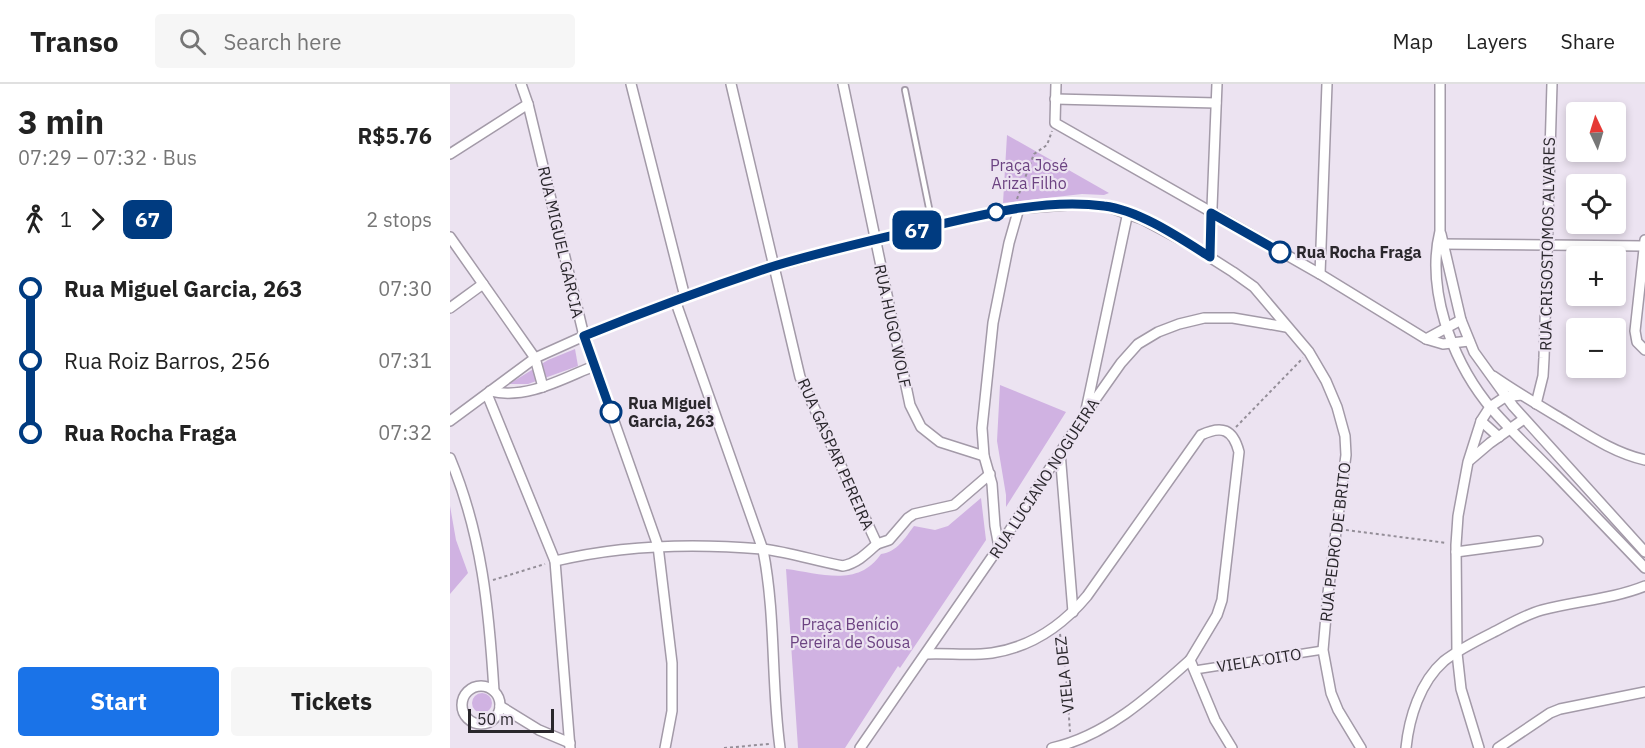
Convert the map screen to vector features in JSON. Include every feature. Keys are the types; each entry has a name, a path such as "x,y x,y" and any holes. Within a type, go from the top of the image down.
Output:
{"street":[{"name":"RUA MIGUEL GARCIA","path":"521,84 528,104 584,336 658,546 672,663 672,711 665,748"},
{"path":"631,84 685,297"},
{"name":"RUA GASPAR PEREIRA","path":"731,84 800,377 877,543"},
{"name":"RUA HUGO WOLF","path":"843,84 910,405 921,427 940,442 984,456"},
{"path":"1056,84 1055,123 1320,274 1426,339 1452,345 1469,341"},
{"path":"1210,257 1217,84"},
{"path":"1320,274 1327,84"},
{"path":"1440,84 1441,244 1461,320 1469,341 1486,371 1505,397 1645,552"},
{"name":"RUA CRISOSTOMOS ALVARES","path":"1536,404 1543,376 1544,358 1552,84"},
{"path":"1055,99 1216,103"},
{"path":"450,154 528,104"},
{"name":"RUA PEDRO DE BRITO","path":"450,421 535,358 675,300 773,267 874,239 1016,208 1081,204 1106,206 1128,213 1189,244 1254,288 1309,352 1326,381 1337,407 1345,436 1347,455 1328,593 1323,650 1331,693 1338,711 1361,748"},
{"path":"999,547 990,474 984,456 982,428 993,323 1016,208"},
{"path":"1085,414 1128,213"},
{"path":"450,237 535,358 543,387"},
{"path":"1441,244 1645,243 1635,331 1637,342 1645,350"},
{"path":"1441,244 1437,277 1446,328 1452,345 1491,408 1645,567"},
{"path":"450,308 483,284"},
{"path":"675,300 763,550 768,572 780,746"},
{"name":"RUA LUCIANO NOGUEIRA","path":"863,746 999,547 1085,414 1121,363 1138,345 1158,332 1204,318 1233,318 1287,327"},
{"path":"1426,339 1461,320"},
{"path":"570,746 555,561 488,392 506,394 543,387 594,366"},
{"path":"1486,371 1609,448 1645,460"},
{"path":"1479,748 1461,689 1457,653 1458,516 1468,462 1481,421 1491,408 1505,397 1521,395"},
{"path":"1468,462 1524,419"},
{"path":"1481,421 1499,437"},
{"path":"926,654 991,653 1018,647 1059,625 1073,612 1201,435 1211,430 1221,429 1230,434 1237,442 1239,452 1222,600 1217,615 1190,660 1154,693 1105,727 1071,746 1052,748"},
{"path":"1060,452 1073,612"},
{"path":"450,458 462,486 473,525 485,583 494,691 500,706 495,717 484,723 471,721 464,711 463,699 470,689 482,686 494,691"},
{"path":"555,561 576,556 658,546 763,550 843,566 862,558 877,543 889,540 914,514 954,505 990,474"},
{"path":"1456,549 1538,541"},
{"path":"1406,748 1412,713 1419,696 1443,662 1514,621 1540,611 1645,586"},
{"name":"VIELA OITO","path":"1195,670 1323,650"},
{"path":"1190,660 1215,720 1232,748"},
{"path":"1498,748 1550,713 1560,709 1645,692"},
{"path":"500,706 570,746"}],"lane":[{"path":"906,90 933,226"}],"path":[{"path":"1016,208 1034,154 1047,145 1055,123"},
{"path":"1230,434 1309,352"},
{"path":"1338,528 1456,549"},
{"path":"485,583 555,561"},
{"name":"VIELA DEZ","path":"1059,625 1066,674 1069,725"},
{"path":"724,748 780,746"}],"green space":[{"name":"Praça José Ariza Filho","path":"1007,135 1109,193 1003,203"},
{"path":"575,349 578,366 528,384 509,384 548,360"},
{"path":"1000,385 1066,412 1006,507 997,441"},
{"name":"Praça Benício Pereira de Sousa","path":"981,498 986,540 900,668 898,666 845,748 798,748 786,569 838,576 861,571 872,565 881,554 896,547 914,526 935,530 948,526"},
{"path":"450,506 456,540 468,573 450,594"},
{"path":"482,693 489,696 492,703 489,710 482,713 475,710 472,703 475,696"}],"bus line":[{"name":"67","path":"611,412 584,336 675,300 773,267 874,239 1013,209 1081,204 1106,206 1128,213 1210,257 1211,213 1280,252"}],"place":[{"name":"Rua Rocha Fraga","path":"1280,252"},
{"name":"Rua Miguel Garcia, 263","path":"611,412"}]}
